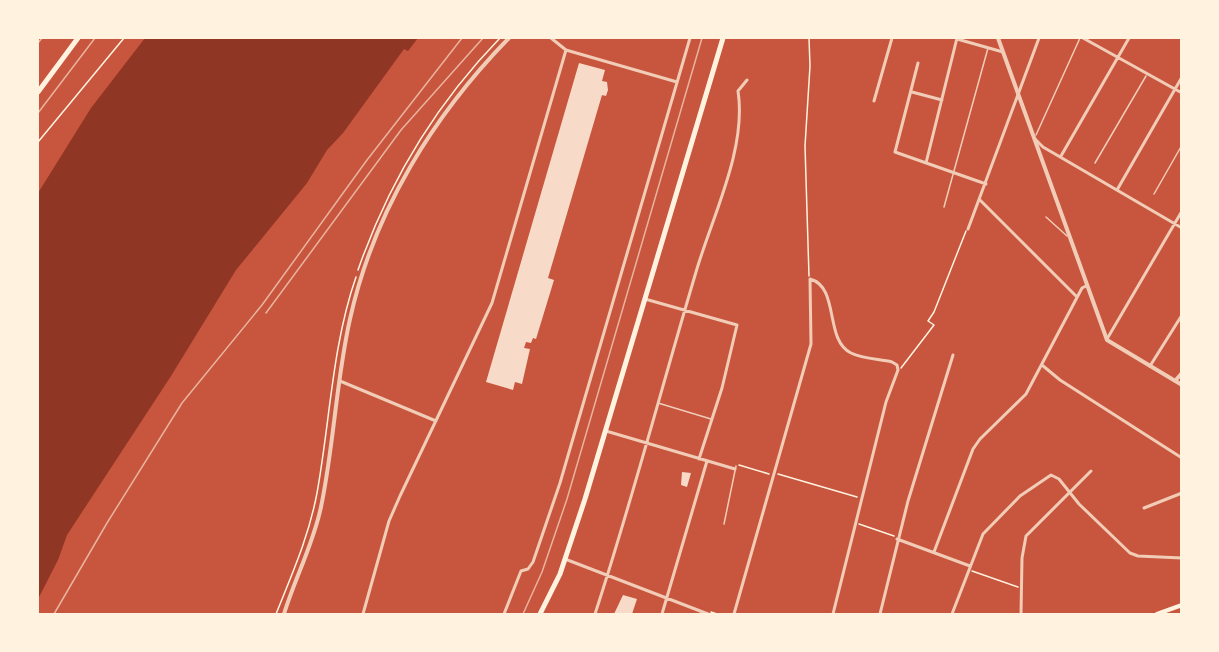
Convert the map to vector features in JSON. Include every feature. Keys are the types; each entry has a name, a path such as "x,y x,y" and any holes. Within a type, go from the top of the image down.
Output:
{"main road":[{"path":"38,92 78,38"},
{"path":"540,615 566,559 723,38"},
{"path":"1157,615 1182,605"}],"street":[{"path":"281,614 313,537 321,506 354,304 393,197 452,101 509,38"},
{"path":"551,38 566,50 677,82"},
{"path":"504,615 521,571 528,569 533,562 560,483 690,38"},
{"path":"874,102 892,38"},
{"path":"926,163 957,38 1003,52"},
{"path":"998,38 1107,339 1182,385"},
{"path":"968,229 1039,38"},
{"path":"1081,38 1182,93"},
{"path":"1061,156 1129,38"},
{"path":"363,615 389,521 492,303 566,50"},
{"path":"918,63 895,152 986,184"},
{"path":"1118,190 1182,78"},
{"path":"595,615 685,310 735,152 740,109 738,91 747,80"},
{"path":"912,92 942,100"},
{"path":"1034,138 1043,147 1182,228"},
{"path":"980,200 1077,297"},
{"path":"1107,339 1182,211"},
{"path":"810,279 823,288 838,336 845,349 851,353 892,362 897,365 898,370 886,402 833,615"},
{"path":"734,615 811,344 810,279"},
{"path":"934,552 973,449 980,439 1026,394 1082,288 1086,286"},
{"path":"645,299 737,325 712,420 699,459"},
{"path":"1150,366 1182,315"},
{"path":"880,615 897,538 937,401 953,355"},
{"path":"1042,365 1073,389 1182,458"},
{"path":"1175,381 1182,373"},
{"path":"340,381 436,421"},
{"path":"606,431 699,459 736,467"},
{"path":"662,615 707,461"},
{"path":"1021,615 1023,542 1026,536 1091,471"},
{"path":"952,615 983,534 1020,496 1051,475 1130,553 1138,556 1182,558"},
{"path":"1144,508 1182,493"},
{"path":"897,538 970,568"},
{"path":"566,559 668,597 708,615"}],"lane":[{"path":"1034,138 1081,38"},
{"path":"944,207 955,174 988,48"},
{"path":"1095,163 1147,74"},
{"path":"1154,194 1182,145"},
{"path":"1046,218 1064,236 1069,236"},
{"path":"658,403 712,420"},
{"path":"724,524 736,467"}],"path":[{"path":"38,142 124,38"},
{"path":"281,614 307,534 316,494 345,313 376,221 393,184 429,123 464,76 500,38"},
{"path":"809,38 810,66 805,146 810,279"},
{"path":"898,370 904,367 934,325 928,321 934,312 964,232"},
{"path":"736,467 771,474"},
{"path":"777,474 857,497"},
{"path":"857,524 897,538"},
{"path":"970,568 1022,588"}],"shaded area":[{"path":"145,38 418,38 408,51 404,49 343,133 327,150 307,183 236,270 171,376 67,535 58,560 38,599 38,193 91,108"}],"building":[{"path":"579,63 605,70 602,81 607,82 608,90 606,96 602,95 548,278 554,280 536,339 533,338 531,343 526,342 524,348 530,349 522,384 515,382 513,390 486,382"},
{"path":"682,472 691,473 687,487 681,485"},
{"path":"623,595 637,599 632,614 614,614"}],"railway":[{"path":"38,43 42,38"},
{"path":"38,113 95,38"},
{"path":"54,614 107,523 182,403 262,305 367,160 462,38"},
{"path":"266,313 401,130 483,38"},
{"path":"523,614 542,572 567,499 702,38"}]}
